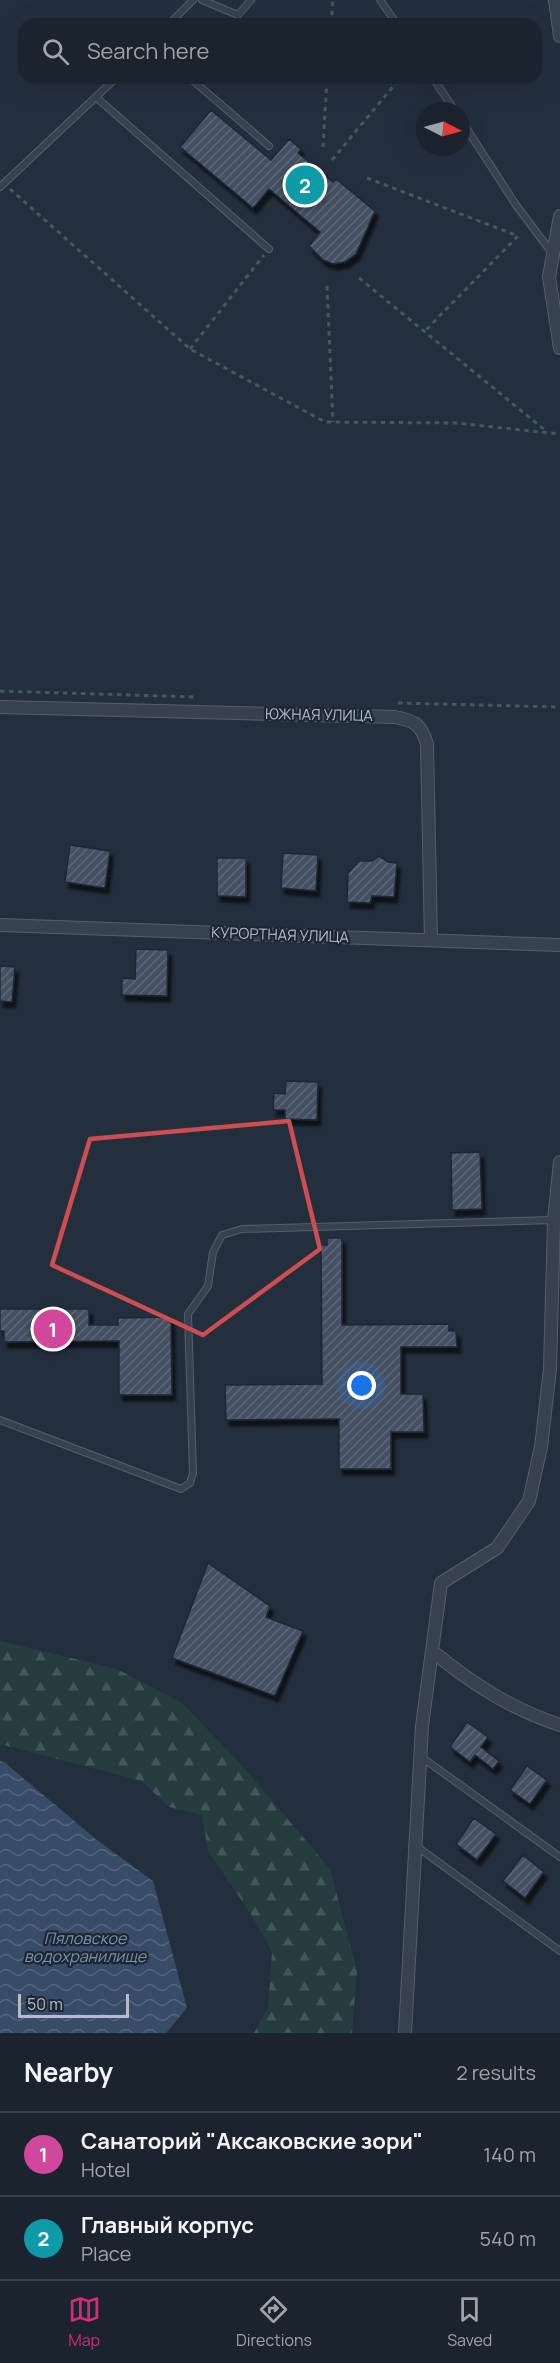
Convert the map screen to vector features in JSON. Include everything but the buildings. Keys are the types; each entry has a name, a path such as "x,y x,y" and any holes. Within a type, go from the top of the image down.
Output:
{"street":[{"path":"555,0 560,36"},
{"path":"560,216 550,293 560,348"},
{"name":"ЮЖНАЯ УЛИЦА","path":"0,707 395,717 411,720 422,729 427,744 432,940"},
{"name":"КУРОРТНАЯ УЛИЦА","path":"0,926 560,945"},
{"path":"405,2033 420,1756 441,1583 497,1548 529,1501 541,1447 550,1369 554,1220 560,1162"},
{"path":"432,1651 471,1682 530,1715 560,1725"}],"lane":[{"path":"175,18 193,0"},
{"path":"202,0 238,15 251,0"},
{"path":"380,0 393,18"},
{"path":"2,186 111,84"},
{"path":"197,84 269,146"},
{"path":"437,84 449,102"},
{"path":"97,98 269,249"},
{"path":"470,134 516,205 556,257"},
{"path":"0,1420 181,1489 190,1483 193,1473 188,1314 208,1286 213,1252 222,1235 242,1229 554,1220"},
{"path":"420,1756 560,1857"},
{"path":"416,1846 560,1951"}],"path":[{"path":"332,18 333,0"},
{"path":"323,147 327,84"},
{"path":"333,160 395,84"},
{"path":"367,178 518,236 424,332"},
{"path":"2,186 190,349 326,422 456,423 560,434"},
{"path":"190,349 269,249"},
{"path":"359,279 548,433"},
{"path":"327,286 333,422"}],"highlighted area":[{"path":"289,1121 320,1249 203,1335 52,1265 90,1139"}],"green space":[{"path":"0,1641 117,1669 182,1703 247,1771 330,1869 357,1971 352,2033 254,2033 268,2008 272,1952 251,1914 208,1851 202,1815 169,1807 142,1781 0,1744"}],"water":[{"name":"Пяловское водохранилище","path":"0,1761 97,1840 153,1881 187,2008 166,2033 0,2033"}],"place":[{"name":"Главный корпус","path":"305,185"},
{"name":"Санаторий \"Аксаковские зори\"","path":"53,1329"}]}
